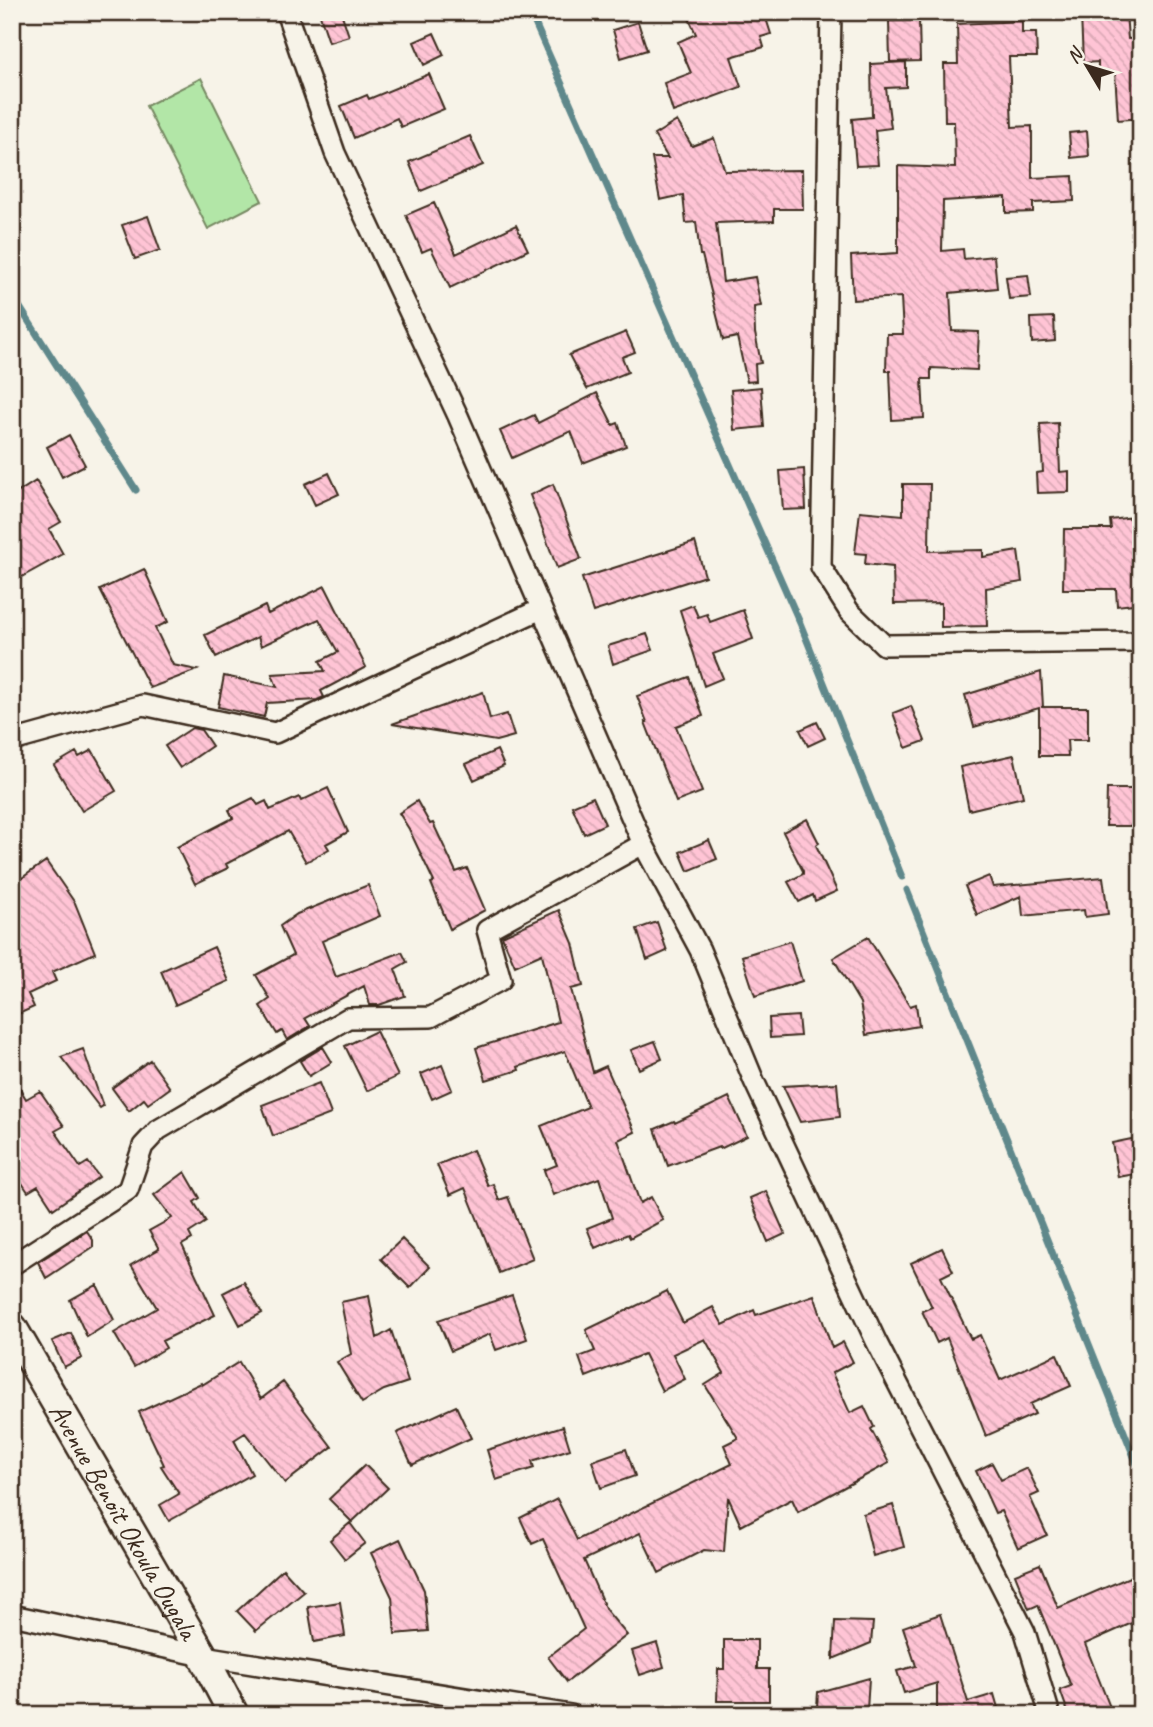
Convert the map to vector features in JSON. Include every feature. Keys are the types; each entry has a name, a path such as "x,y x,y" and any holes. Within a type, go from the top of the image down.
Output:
{"street":[{"path":"286,12 335,153 458,416 643,844 700,950 754,1080 876,1341 1025,1632 1050,1715"},
{"path":"831,12 821,567 849,611 884,645 1141,642"},
{"path":"12,735 16,740 143,705 275,733 541,609"},
{"path":"12,1265 128,1190 143,1146 158,1130 348,1018 431,1017 500,980 486,930 643,844"},
{"name":"Avenue Benoît Okoula Ougala","path":"12,1327 203,1656 234,1715"},
{"path":"12,1615 203,1656 570,1715"}],"green space":[{"path":"201,78 262,201 208,229 146,106"}],"building":[{"path":"319,12 341,12 349,36 329,42"},
{"path":"686,12 764,12 771,34 761,37 764,47 731,57 741,87 673,112 664,83 691,73 678,42 696,34"},
{"path":"1126,12 1128,39 1141,38 1141,118 1118,120 1115,72 1098,73 1098,62 1083,63 1081,14"},
{"path":"919,20 920,61 890,62 889,21"},
{"path":"1022,21 1022,33 1036,33 1037,57 1009,57 1012,127 1032,126 1032,178 1073,176 1074,201 1033,203 1033,212 1006,213 1006,197 943,201 942,251 963,249 964,259 994,256 997,288 950,293 952,331 979,332 977,370 931,368 931,379 922,379 924,418 892,420 890,371 886,371 887,334 903,334 901,297 853,300 851,256 898,253 898,166 955,168 954,122 945,122 944,64 958,64 957,24"},
{"path":"638,22 647,50 621,58 613,30"},
{"path":"434,33 444,55 424,65 414,42"},
{"path":"906,62 906,87 886,88 891,128 875,130 878,165 856,166 852,119 872,117 871,64"},
{"path":"429,74 444,109 401,127 397,118 354,138 341,106 367,95 369,99"},
{"path":"677,121 692,146 714,138 725,171 802,170 803,209 774,209 774,221 716,223 723,282 755,277 761,306 754,307 755,333 761,363 755,364 756,381 747,382 737,337 723,340 700,255 696,222 686,223 683,195 660,200 652,158 668,158 654,135"},
{"path":"1087,131 1089,156 1071,158 1069,133"},
{"path":"470,136 483,165 421,191 409,162"},
{"path":"434,203 456,254 516,225 528,250 450,288 431,248 422,252 406,215"},
{"path":"148,216 160,250 135,259 122,225"},
{"path":"1028,275 1031,297 1009,299 1006,277"},
{"path":"1054,317 1055,341 1032,343 1031,318"},
{"path":"626,332 635,352 622,357 628,372 587,389 569,355"},
{"path":"761,387 764,427 734,430 731,390"},
{"path":"597,393 613,425 618,423 626,446 583,463 571,431 512,458 500,431 534,415 538,423"},
{"path":"1058,423 1060,472 1069,471 1069,492 1037,493 1036,473 1043,472 1040,424"},
{"path":"69,435 85,465 62,477 47,447"},
{"path":"804,469 806,509 783,510 780,471"},
{"path":"329,473 339,494 315,505 305,484"},
{"path":"36,481 61,522 49,529 63,554 18,579 12,569 12,496"},
{"path":"553,484 581,559 557,568 530,495"},
{"path":"903,484 930,484 929,551 983,550 983,557 1018,551 1022,582 986,588 987,626 941,627 941,603 894,604 893,567 865,564 866,554 855,553 860,511 903,515"},
{"path":"1141,516 1141,603 1117,606 1116,589 1063,589 1064,529 1111,529 1110,520"},
{"path":"695,542 705,576 593,612 582,578"},
{"path":"144,569 168,622 155,628 173,665 197,670 150,688 100,590"},
{"path":"325,586 366,667 321,691 324,697 317,700 267,703 264,717 218,707 224,676 277,687 272,674 325,671 320,661 338,652 319,619 261,646 258,637 216,657 205,635 265,606 268,614"},
{"path":"693,605 698,617 707,614 710,622 743,610 753,639 713,654 723,678 704,686 680,610"},
{"path":"647,634 653,650 613,664 608,646"},
{"path":"1041,672 1043,707 1088,707 1088,740 1067,740 1068,756 1039,756 1039,708 974,727 965,695"},
{"path":"689,677 703,716 676,726 702,792 676,802 637,696"},
{"path":"483,692 490,719 507,714 514,736 496,741 392,724"},
{"path":"911,706 925,741 906,748 893,713"},
{"path":"817,722 825,738 808,746 800,730"},
{"path":"192,728 201,730 212,746 180,768 165,746"},
{"path":"92,750 116,791 82,811 54,765 76,752 79,757"},
{"path":"497,750 504,766 474,780 466,764"},
{"path":"1014,755 1023,797 969,810 960,767"},
{"path":"328,788 348,832 326,844 329,849 306,862 288,831 226,864 228,868 195,884 177,847 233,818 229,810 253,798 258,805 266,801 270,810 299,797 301,801"},
{"path":"1107,789 1141,789 1141,826 1106,826"},
{"path":"593,797 605,824 584,834 572,806"},
{"path":"417,801 430,824 433,823 456,872 467,868 485,910 450,929 431,883 434,882 399,813"},
{"path":"807,819 837,891 815,901 813,895 799,902 788,882 803,874 803,871 783,832"},
{"path":"709,840 717,859 688,871 680,852"},
{"path":"46,861 75,903 95,953 52,972 56,981 28,994 34,1007 12,1017 12,885"},
{"path":"989,876 993,887 1103,877 1108,914 1085,917 1084,910 1023,916 1021,896 977,915 965,886"},
{"path":"368,885 380,916 322,941 336,977 402,952 407,962 395,969 405,996 379,1005 370,1005 364,986 305,1018 310,1026 287,1040 282,1031 277,1034 260,1006 270,999 256,975 293,955 280,926 297,914"},
{"path":"559,910 573,943 583,986 571,989 593,1072 606,1066 635,1132 618,1140 640,1203 651,1197 663,1220 630,1238 628,1234 595,1248 587,1228 612,1218 599,1178 553,1195 544,1170 557,1165 541,1126 588,1107 565,1051 486,1080 476,1048 558,1022 542,954 515,966 502,936"},
{"path":"657,922 667,951 647,960 637,929"},
{"path":"868,937 910,1006 916,1004 919,1026 866,1035 860,1003 833,958"},
{"path":"790,941 802,981 755,996 742,956"},
{"path":"214,947 229,981 175,1005 161,971"},
{"path":"798,1016 800,1036 770,1038 769,1018"},
{"path":"376,1031 398,1076 367,1091 345,1046"},
{"path":"655,1041 662,1059 639,1069 631,1050"},
{"path":"323,1047 332,1062 309,1076 300,1061"},
{"path":"83,1049 103,1106 100,1108 61,1057"},
{"path":"150,1060 170,1088 148,1104 144,1099 129,1111 112,1088"},
{"path":"442,1065 452,1090 432,1099 421,1074"},
{"path":"12,1075 26,1099 40,1091 64,1126 55,1131 80,1167 88,1162 99,1177 53,1209 38,1186 28,1192 12,1168"},
{"path":"319,1083 331,1114 273,1136 262,1105"},
{"path":"837,1083 840,1117 800,1122 783,1086"},
{"path":"729,1097 747,1136 720,1149 719,1147 668,1166 655,1129 674,1121 675,1123"},
{"path":"1141,1137 1141,1173 1118,1177 1112,1143"},
{"path":"473,1150 488,1186 493,1184 499,1200 508,1197 533,1259 499,1273 465,1188 450,1195 437,1165"},
{"path":"185,1172 200,1198 194,1202 206,1222 189,1233 192,1239 182,1245 215,1315 162,1341 166,1348 134,1367 114,1333 157,1308 131,1265 159,1249 149,1231 172,1218 154,1195"},
{"path":"766,1191 785,1234 768,1242 750,1198"},
{"path":"87,1231 93,1240 93,1247 46,1278 38,1262"},
{"path":"402,1239 430,1267 410,1288 381,1259"},
{"path":"942,1248 953,1271 941,1277 971,1339 980,1335 1000,1380 1057,1354 1071,1386 1030,1404 1035,1414 986,1436 947,1338 937,1343 922,1311 932,1307 911,1263"},
{"path":"244,1282 262,1313 240,1325 223,1293"},
{"path":"97,1285 114,1320 87,1337 70,1300"},
{"path":"667,1291 683,1323 713,1307 723,1325 754,1310 756,1315 814,1295 832,1348 843,1342 853,1362 832,1373 850,1413 864,1406 874,1427 871,1429 889,1463 798,1512 792,1499 741,1526 728,1497 724,1552 704,1550 659,1573 640,1533 584,1560 606,1610 627,1635 567,1682 548,1657 584,1629 543,1539 532,1544 520,1518 557,1499 577,1540 732,1464 724,1445 738,1438 705,1385 724,1373 705,1339 673,1354 685,1379 662,1391 644,1354 586,1377 579,1357 595,1351 586,1330"},
{"path":"512,1295 527,1339 496,1350 490,1334 451,1351 438,1320"},
{"path":"369,1296 377,1338 391,1330 408,1382 384,1390 362,1403 337,1362 351,1354 341,1302"},
{"path":"71,1333 82,1358 64,1367 52,1341"},
{"path":"239,1362 261,1399 283,1382 332,1447 285,1483 245,1433 234,1440 252,1474 169,1521 160,1505 179,1494 161,1466 164,1465 139,1412 201,1383 202,1385"},
{"path":"456,1406 471,1438 412,1465 397,1433"},
{"path":"563,1426 570,1449 532,1461 534,1468 496,1480 487,1450"},
{"path":"626,1449 635,1476 601,1488 592,1461"},
{"path":"992,1463 1001,1480 1027,1468 1039,1493 1030,1497 1047,1535 1018,1548 1001,1511 995,1513 976,1471"},
{"path":"365,1465 388,1488 352,1522 329,1499"},
{"path":"893,1505 904,1547 873,1556 863,1514"},
{"path":"350,1523 365,1543 345,1559 330,1540"},
{"path":"400,1539 424,1590 428,1631 395,1634 392,1597 371,1553"},
{"path":"1040,1564 1058,1608 1141,1572 1141,1619 1085,1644 1113,1715 1069,1715 1060,1690 1071,1686 1038,1605 1029,1609 1015,1574"},
{"path":"283,1569 304,1592 256,1631 237,1611"},
{"path":"340,1602 345,1636 314,1642 308,1607"},
{"path":"940,1614 968,1702 994,1694 1000,1715 937,1715 937,1683 904,1693 897,1671 916,1666 903,1627"},
{"path":"835,1621 873,1622 871,1643 833,1659"},
{"path":"724,1640 757,1640 757,1669 769,1669 769,1701 717,1701 718,1669 724,1669"},
{"path":"657,1643 664,1667 640,1675 632,1651"},
{"path":"869,1678 867,1710 817,1707 818,1692"}],"waterway":[{"path":"530,12 800,623 902,877"},
{"path":"12,295 136,490"},
{"path":"907,890 1141,1474"}]}
